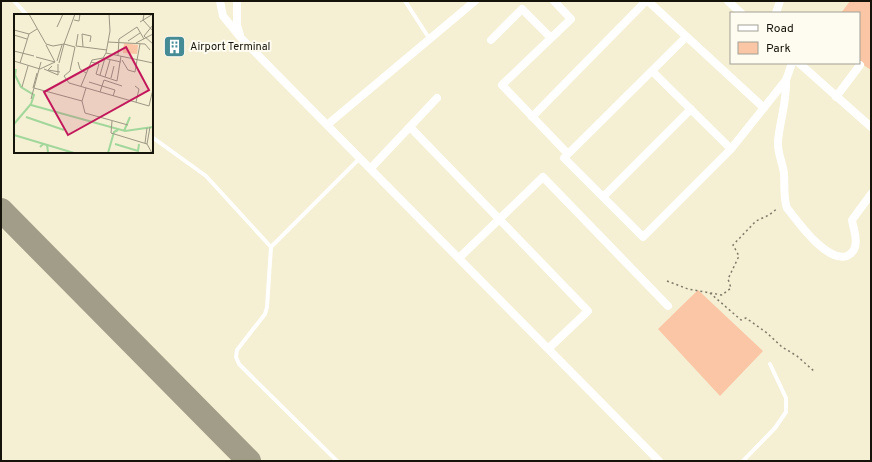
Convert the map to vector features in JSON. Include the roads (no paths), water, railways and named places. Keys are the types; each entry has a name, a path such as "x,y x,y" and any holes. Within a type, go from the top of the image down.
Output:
{"street":[{"path":"220,1 223,16 241,38 659,461"},
{"path":"237,1 237,25 241,38"},
{"path":"327,125 475,1"},
{"path":"554,1 571,19 502,85 568,154"},
{"path":"532,117 647,1 764,108"},
{"path":"728,1 740,12"},
{"path":"776,12 780,1"},
{"path":"491,40 522,9 551,38"},
{"path":"686,37 564,158 643,237 731,149 786,80 792,64"},
{"path":"800,64 871,127"},
{"path":"836,97 860,65"},
{"path":"652,71 731,149"},
{"path":"786,80 787,92 778,142 778,153 784,173 786,205 794,217 817,244 830,254 843,257 850,254 855,248 856,239 852,220 871,194"},
{"path":"370,168 436,98"},
{"path":"603,197 691,109"},
{"path":"410,127 588,311 548,348"},
{"path":"459,258 543,177 668,306"}],"lane":[{"path":"14,1 26,14"},
{"path":"405,1 429,38"},
{"path":"153,138 206,176 272,247"},
{"path":"337,461 252,378 239,364 236,357 237,350 264,314 267,307 272,247 360,158"},
{"path":"743,461 775,428 786,412 786,398 770,364"}],"place":[{"name":"Airport Terminal","path":"174,47"}]}
